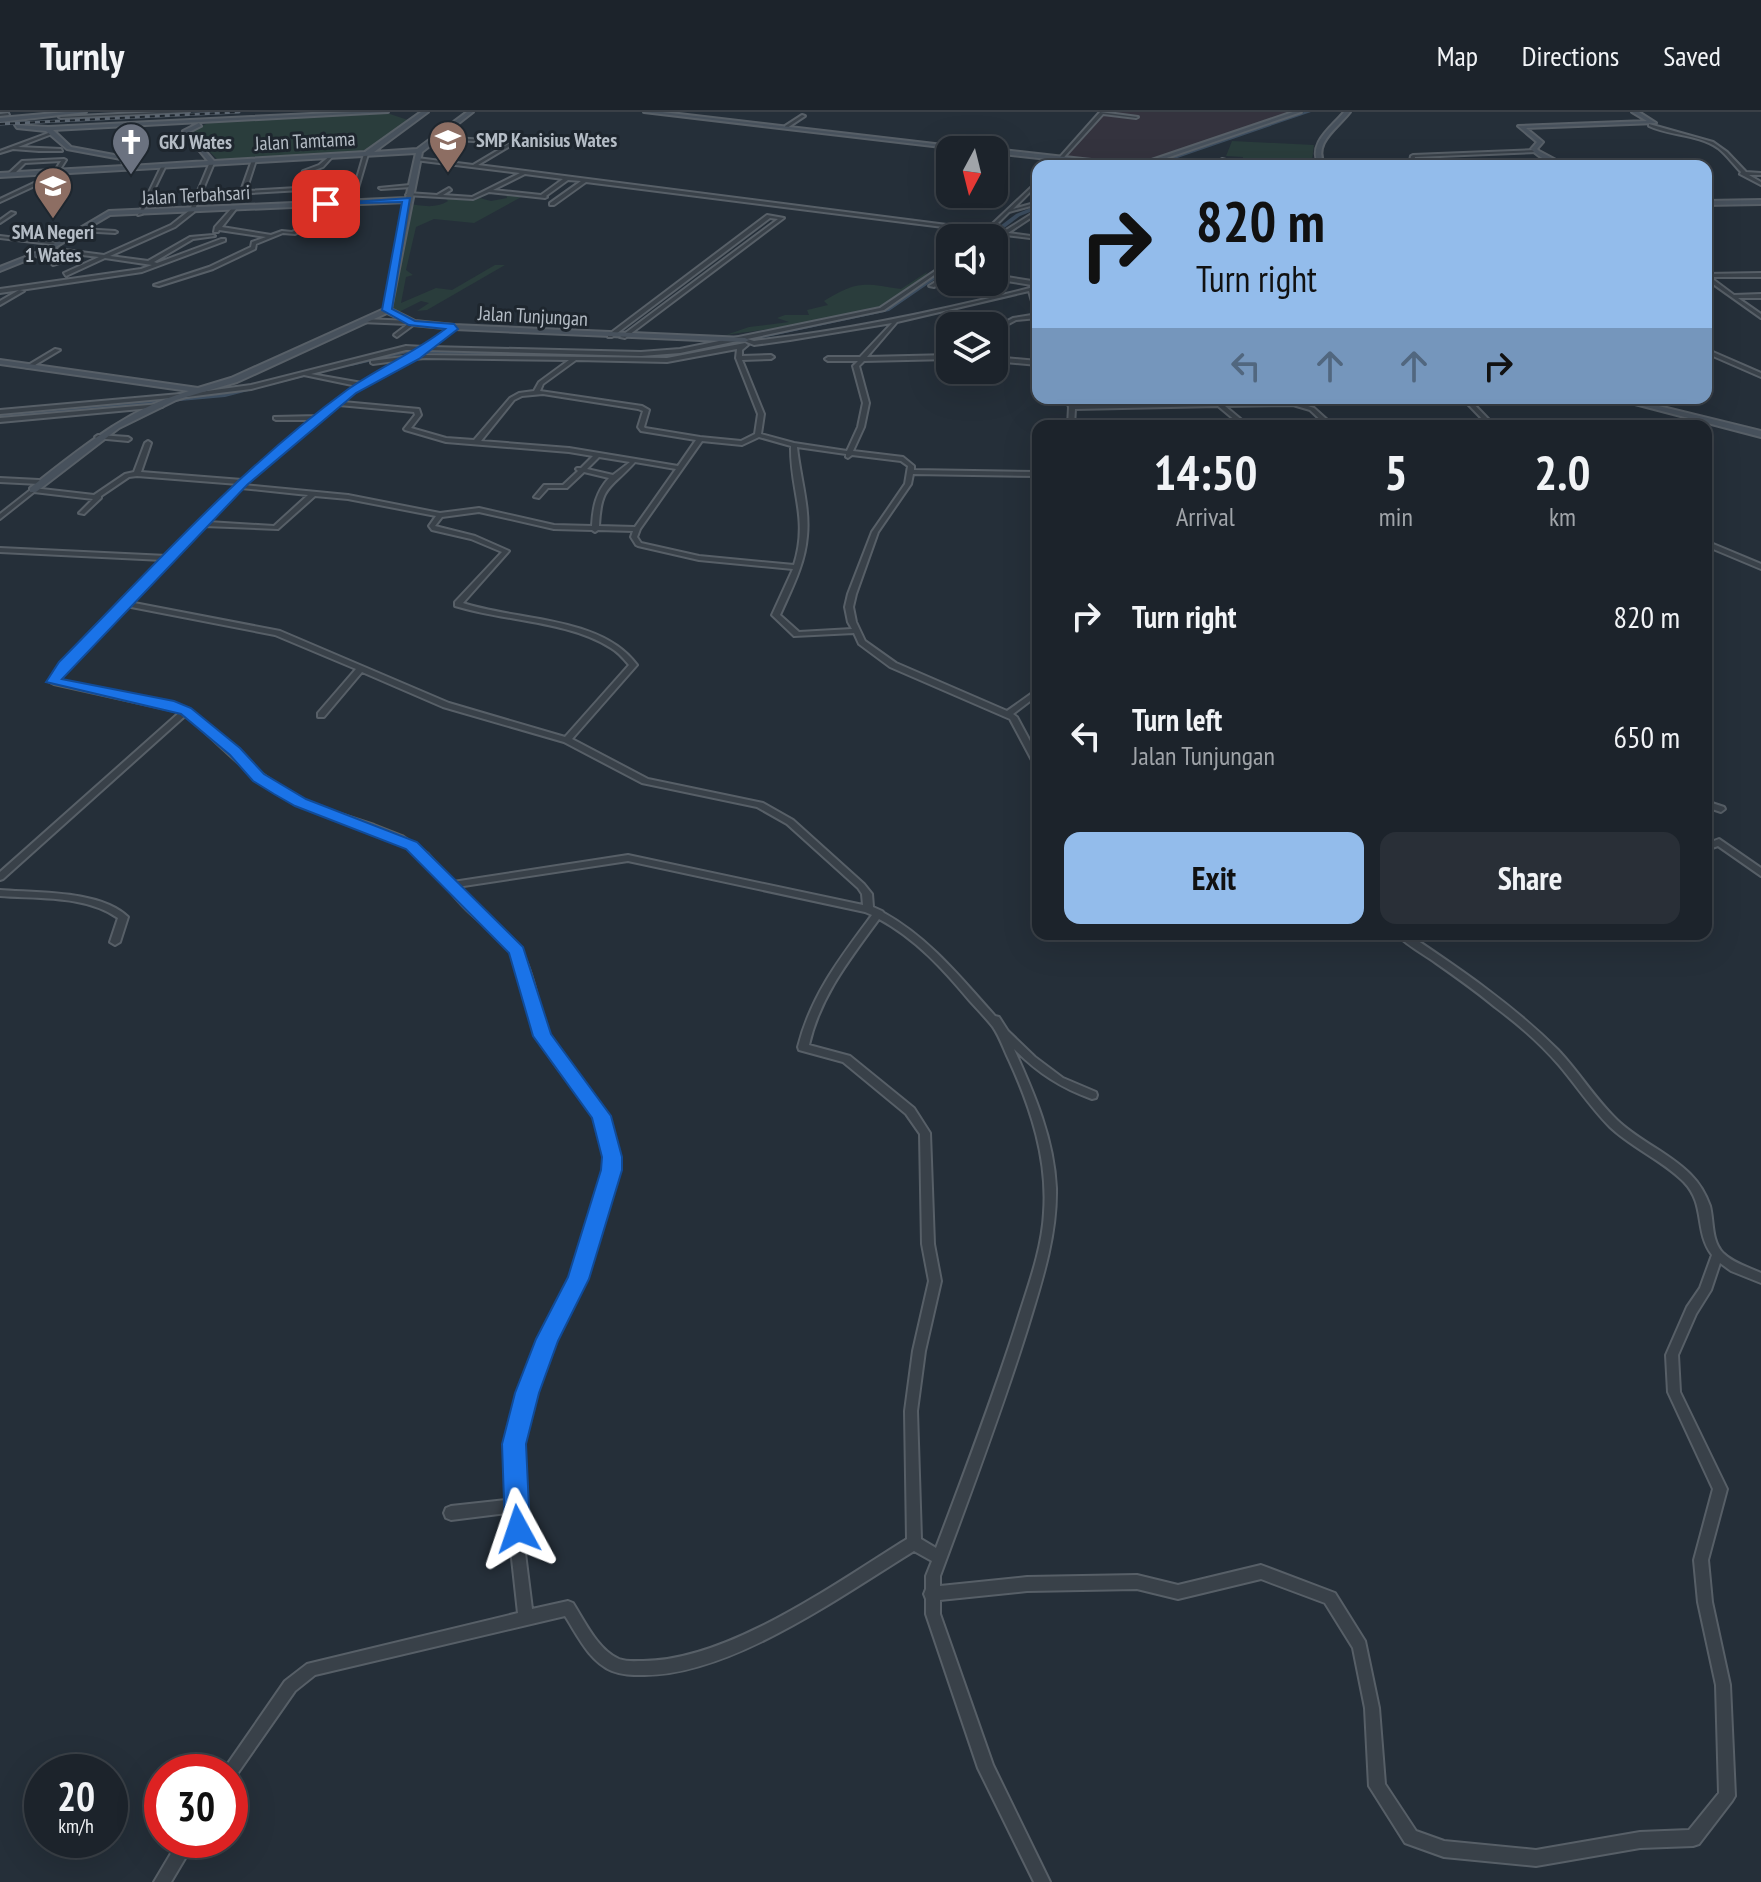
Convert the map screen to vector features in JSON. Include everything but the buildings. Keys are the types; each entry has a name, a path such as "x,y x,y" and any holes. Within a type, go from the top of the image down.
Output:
{"street":[{"path":"61,117 83,112"},
{"path":"0,118 187,112"},
{"path":"0,127 177,123 385,112"},
{"path":"217,228 272,236 292,233 352,202 366,154 425,112"},
{"path":"0,517 98,437 174,400 205,391 387,310 407,197 418,155 470,112"},
{"path":"647,112 936,145"},
{"path":"1155,160 1298,112"},
{"path":"1318,160 1318,143 1347,112"},
{"path":"1532,112 1517,112 1523,125 1521,127 1541,144 1534,149 1536,151"},
{"path":"1635,112 1653,123 1650,125"},
{"path":"1732,114 1761,112"},
{"path":"0,118 12,113"},
{"path":"1062,158 1102,113 1136,117"},
{"path":"401,116 413,121"},
{"path":"786,127 803,116"},
{"path":"186,131 208,121"},
{"path":"17,126 49,131 166,123"},
{"path":"66,274 172,227 192,211 212,163 177,123"},
{"path":"1523,125 1650,125 1713,144 1728,154 1742,173 1761,184"},
{"path":"49,131 61,146"},
{"path":"0,150 49,131"},
{"path":"436,138 540,143"},
{"path":"473,166 514,142"},
{"path":"27,155 31,151 61,146 123,158 127,167"},
{"path":"10,148 44,149"},
{"path":"1412,160 1413,156 1536,151 1553,160"},
{"path":"1008,152 1078,160"},
{"name":"Jalan Tamtama","path":"5,176 366,154 418,155"},
{"path":"418,155 566,179 936,224"},
{"path":"299,189 305,172 324,164 331,156"},
{"path":"1459,156 1462,160"},
{"path":"0,198 9,197 59,171 64,160 24,162 5,176"},
{"path":"243,192 254,160"},
{"path":"140,214 164,165"},
{"path":"407,197 473,198 524,173"},
{"path":"1742,173 1761,174"},
{"path":"489,191 543,197 566,179"},
{"path":"552,204 584,181"},
{"path":"201,195 355,186"},
{"path":"381,188 410,186"},
{"path":"997,224 1032,188"},
{"path":"438,196 449,189"},
{"name":"Jalan Terbahsari","path":"1,269 49,249 109,213 234,209 407,197"},
{"path":"1712,203 1761,202"},
{"path":"1010,211 1032,205"},
{"path":"213,236 234,209"},
{"path":"0,212 14,214 0,222"},
{"path":"1008,230 1032,215"},
{"path":"610,336 769,216 782,218 623,337"},
{"path":"157,227 183,228"},
{"path":"82,230 115,232"},
{"path":"1008,234 1032,237"},
{"path":"0,291 160,266 223,241 213,236 192,238 149,263"},
{"path":"157,285 187,277 272,236"},
{"path":"0,237 58,244"},
{"path":"729,246 742,248"},
{"path":"49,249 149,263 187,277"},
{"path":"53,264 85,253"},
{"path":"373,362 417,355 667,360 882,309 936,272"},
{"path":"1712,276 1761,275"},
{"path":"1008,280 1032,286"},
{"path":"1712,281 1761,316"},
{"path":"932,286 936,284"},
{"path":"0,303 26,288"},
{"path":"0,412 50,411 174,400 225,392 391,350 428,348 650,354 746,342 804,339 896,322 1032,288"},
{"path":"1712,291 1725,291"},
{"path":"1733,297 1761,296"},
{"name":"Jalan Tunjungan","path":"387,310 413,323 454,327 746,342"},
{"path":"1008,322 1032,315"},
{"path":"363,321 413,323"},
{"path":"848,456 861,427 866,403 856,366 896,322"},
{"path":"397,335 413,323"},
{"path":"454,327 417,355 362,385 241,484 172,558 64,665 54,682 174,705 186,711 235,752 259,778 300,803 412,846 517,951 542,1036 601,1116 612,1157 612,1170 578,1279 548,1339 527,1393 514,1444 515,1505 526,1618"},
{"path":"746,342 739,358 761,414 758,435"},
{"path":"28,367 57,350"},
{"path":"1712,354 1761,375"},
{"path":"739,358 771,357"},
{"path":"828,359 936,357"},
{"path":"536,392 541,383 574,359"},
{"path":"1008,360 1032,362"},
{"path":"0,362 205,391"},
{"path":"303,374 362,385"},
{"path":"476,442 512,399 536,392 640,407 646,410 641,427 643,430 745,443 758,435"},
{"path":"0,420 50,411 174,400"},
{"path":"339,403 417,410 418,415 407,429 446,440 597,455 632,463 681,468"},
{"path":"1071,404 1071,420"},
{"path":"1216,404 1237,420"},
{"path":"1072,407 1258,404"},
{"path":"1303,404 1324,420"},
{"path":"1471,404 1486,420"},
{"path":"1637,404 1694,420"},
{"path":"276,418 321,418"},
{"path":"1712,424 1761,434"},
{"path":"758,435 794,447 848,456 903,459 912,472"},
{"path":"98,437 128,439"},
{"path":"700,439 637,529 634,537 638,544 676,554 797,567"},
{"path":"137,474 148,443"},
{"path":"794,447 800,475 800,499 807,524 805,546 776,615 797,634 857,631"},
{"path":"537,497 546,486 565,487 579,469 597,455"},
{"path":"595,530 596,498 613,477 632,463"},
{"path":"579,469 613,477"},
{"path":"912,472 1032,474"},
{"path":"912,472 908,484 875,532 852,594 849,607 857,631 862,642 893,665 1008,714 1018,722 1032,751"},
{"path":"82,513 127,475 137,474 314,493 440,515 467,510 493,512 554,527 637,529"},
{"path":"0,480 101,496"},
{"path":"205,524 276,528 314,493"},
{"path":"440,515 432,526 434,529 473,537 506,551 458,604 515,619 559,625 610,645 633,665 567,740"},
{"path":"1712,546 1761,567"},
{"path":"0,550 172,558"},
{"path":"127,604 277,633 446,705 567,740 645,781 760,805 790,822 861,886 873,911"},
{"path":"321,715 361,668"},
{"path":"1008,714 1032,696"},
{"path":"0,877 186,711"},
{"path":"1712,806 1721,809"},
{"path":"1712,837 1761,873"},
{"path":"1712,845 1719,842"},
{"path":"451,885 628,858 873,911 903,929 1056,1081 1092,1095"},
{"path":"0,893 65,899 116,909 123,917 115,942"},
{"path":"873,911 820,998 806,1029 803,1047 846,1059 910,1111 925,1133 928,1244 935,1281 919,1351 911,1411 914,1543"},
{"path":"1409,940 1492,1000 1555,1054 1615,1125 1687,1178 1703,1205 1708,1243 1717,1256 1733,1268 1761,1278"},
{"path":"995,1020 1033,1102 1045,1150 1050,1212 1041,1259 1014,1350 940,1558 931,1594 933,1614 986,1768 1042,1882"},
{"path":"931,1594 1027,1584 1137,1582 1178,1592 1261,1572 1330,1598 1360,1646 1372,1708 1377,1786 1411,1837 1444,1849 1536,1858 1640,1840 1693,1838 1727,1796 1723,1685 1705,1602 1701,1560 1720,1489 1674,1392 1672,1355 1691,1311 1705,1290 1717,1256"},
{"path":"451,1513 515,1505"},
{"path":"914,1543 940,1558"},
{"path":"243,1754 290,1686 312,1669 568,1608 597,1652 624,1668 688,1664 815,1605 914,1543"},
{"path":"162,1882 177,1858"}],"shaded area":[{"path":"1103,112 1297,112 1152,160 1062,158"}],"green space":[{"path":"387,113 408,120 369,151 360,153 219,161 189,131 211,122"},
{"path":"1232,141 1314,145 1312,160 1242,160 1243,157 1226,156"},
{"path":"506,194 525,195 474,223 434,219 416,227 406,270 413,275 406,277 401,303 436,288 452,290 495,265 505,265 427,310 417,311 429,303 421,301 397,313 387,310 406,203 433,206 448,201 445,198 476,197 491,201 507,198"},
{"path":"927,272 916,288 895,301 868,310 805,324 726,335 749,327 789,322 777,318 785,315 809,315 807,310 828,305 824,301 855,286 901,289"}],"waterway":[{"path":"1167,160 1309,112"},
{"path":"1006,224 1032,209"},
{"path":"351,364 408,351 672,355 887,310 936,276"},
{"path":"0,415 225,395 321,371"}],"railway":[{"path":"0,124 239,112"}],"place":[{"name":"SMP Kanisius Wates","path":"448,174"},
{"name":"GKJ Wates","path":"131,176"},
{"name":"SMA Negeri 1 Wates","path":"53,220"}],"route":[{"path":"326,204 407,200 387,310 413,323 454,327 427,349 352,391 243,482 64,665 54,682 82,690 174,705 186,711 235,752 259,778 300,803 364,825 412,846 517,951 542,1036 601,1116 612,1157 612,1170 578,1279 548,1339 527,1393 514,1444 518,1529"}]}
